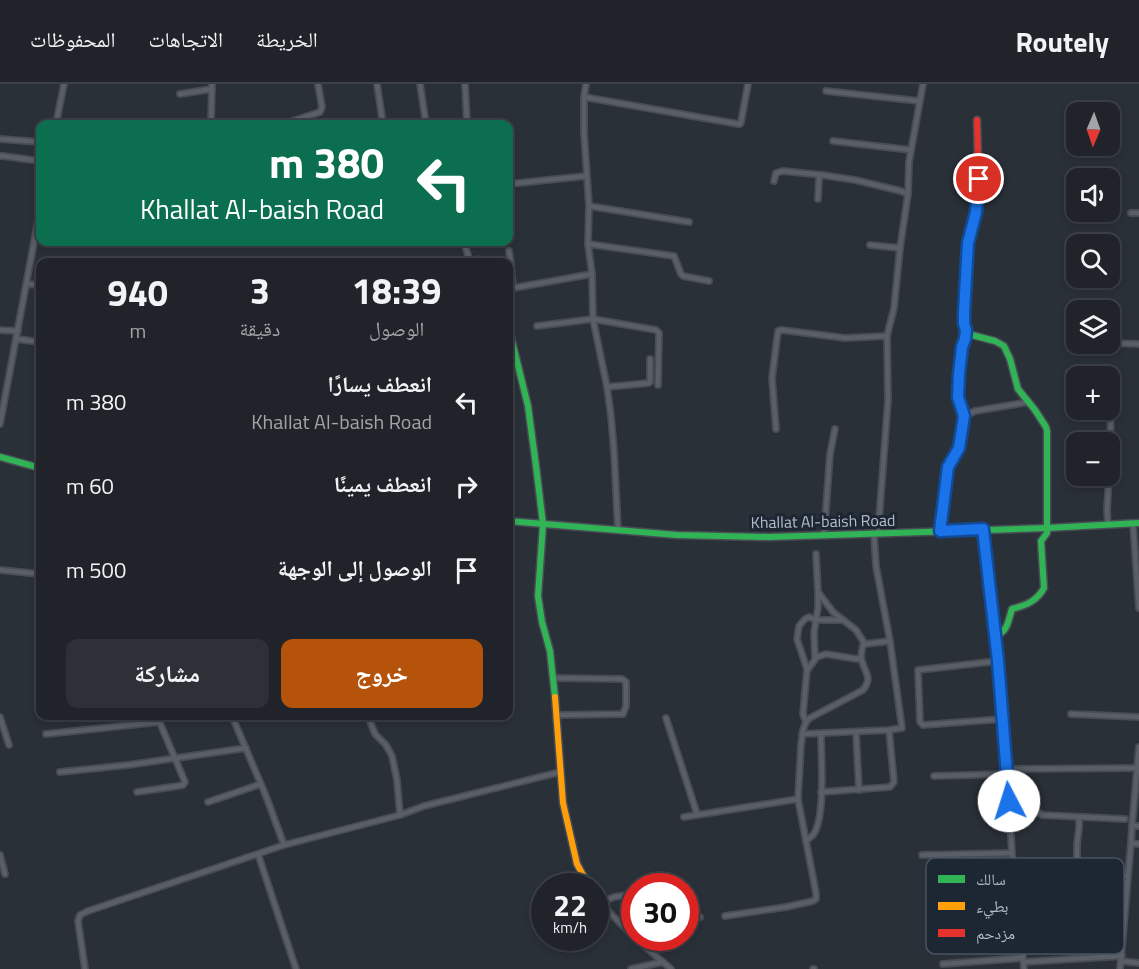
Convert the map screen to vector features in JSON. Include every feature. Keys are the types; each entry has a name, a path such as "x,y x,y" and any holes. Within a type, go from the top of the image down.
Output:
{"street":[{"path":"57,120 64,84"},
{"path":"297,120 322,110 318,84"},
{"path":"377,84 382,120"},
{"path":"420,84 425,120"},
{"path":"465,84 467,120"},
{"path":"586,84 584,97 589,206 588,244 592,274 593,319 607,387 614,450 618,530"},
{"path":"584,97 740,124 748,84"},
{"path":"802,734 889,730 900,729 902,725 876,566 876,534 888,400 887,336 894,308 908,194 909,162 922,84"},
{"path":"180,94 212,86 211,120"},
{"path":"826,91 919,101"},
{"path":"940,531 948,467 959,448 964,416 958,397 962,347 966,330 964,312 968,243 978,195 977,120"},
{"path":"0,139 36,142"},
{"path":"833,141 911,150"},
{"path":"0,156 36,160"},
{"path":"774,181 776,173 780,171 822,175 901,190 908,194"},
{"path":"818,199 819,178 822,175"},
{"path":"513,183 586,176"},
{"path":"589,206 689,222"},
{"path":"1131,213 1139,213"},
{"path":"0,424 36,233"},
{"path":"588,244 674,256 683,276 709,281"},
{"path":"870,245 900,248"},
{"path":"509,251 510,258"},
{"path":"513,289 592,274"},
{"path":"27,284 36,285"},
{"path":"537,326 593,319 658,332 658,385"},
{"path":"0,330 18,331"},
{"path":"966,330 983,340 1000,342 1006,347 1017,387 1043,420 1047,431 1047,533 1041,541 1044,588 1029,604 1012,609 1005,632 995,636"},
{"path":"776,429 772,378 778,331 845,338 887,336"},
{"path":"17,339 36,341"},
{"path":"1120,343 1139,344"},
{"path":"513,345 528,405 543,524 538,596 550,651 563,803 577,864 582,873"},
{"path":"607,387 649,383 650,359"},
{"path":"964,416 975,411 1029,402"},
{"path":"824,535 830,454 835,429"},
{"path":"0,457 36,467"},
{"path":"1108,486 1108,525"},
{"name":"Khallat Al-baish Road","path":"513,521 677,535 769,537 1136,524"},
{"path":"1136,524 1139,608"},
{"path":"983,529 998,661 1013,858"},
{"path":"815,659 814,633 818,592 816,554"},
{"path":"0,570 36,574"},
{"path":"818,592 833,612 856,630 865,644"},
{"path":"806,722 803,714 807,669 797,639 800,626 809,617 816,620 843,620"},
{"path":"865,644 890,641"},
{"path":"725,916 786,907 816,899 798,799 802,734 806,722 818,713 863,690 869,678 861,658 865,644"},
{"path":"807,669 817,657 826,654 861,658"},
{"path":"998,661 918,670 920,722 924,725 1003,719"},
{"path":"553,678 626,682 626,706 623,714 557,715"},
{"path":"1071,714 1139,717"},
{"path":"0,717 9,745"},
{"path":"666,718 697,814"},
{"path":"234,720 284,845"},
{"path":"370,720 375,734 386,745 392,756 400,814"},
{"path":"46,734 160,722 184,784 138,792"},
{"path":"821,792 893,785 889,730"},
{"path":"856,732 859,790"},
{"path":"806,841 813,835 819,820 821,734"},
{"path":"1124,923 1138,784 1139,747"},
{"path":"60,772 246,748"},
{"path":"934,776 1006,771 1137,768"},
{"path":"85,969 78,921 80,915 284,845 424,806 560,772"},
{"path":"208,802 261,784"},
{"path":"1008,788 1042,816 1125,819"},
{"path":"684,817 798,799"},
{"path":"1077,858 1079,817"},
{"path":"1132,826 1139,826"},
{"path":"1131,843 1139,844"},
{"path":"922,855 1012,853"},
{"path":"258,854 296,969"},
{"path":"0,855 5,874"},
{"path":"1124,876 1128,876"},
{"path":"609,912 621,924"},
{"path":"651,951 671,969"},
{"path":"1022,954 1024,969"},
{"path":"1120,969 1121,954"},
{"path":"943,964 1121,958 1139,963"},
{"path":"631,969 663,962"}],"traffic: fast":[{"path":"967,257 964,324 972,335 995,341 1004,346 1018,389 1035,410 1047,431 1047,533 1041,541 1044,588 1038,597 1012,609 1005,629 995,636"},
{"path":"513,345 528,406 543,524 538,596 550,651 555,697"},
{"path":"0,457 36,467"},
{"path":"513,521 677,535 769,537 1139,523"}],"traffic: slow":[{"path":"555,697 563,803 577,864 582,873"}],"traffic: jam":[{"path":"967,257 979,195 977,120"}],"route":[{"path":"979,179 976,212 968,243 964,312 966,330 959,374 958,397 964,416 959,448 948,467 940,531 983,529 998,661 1009,801"}]}
